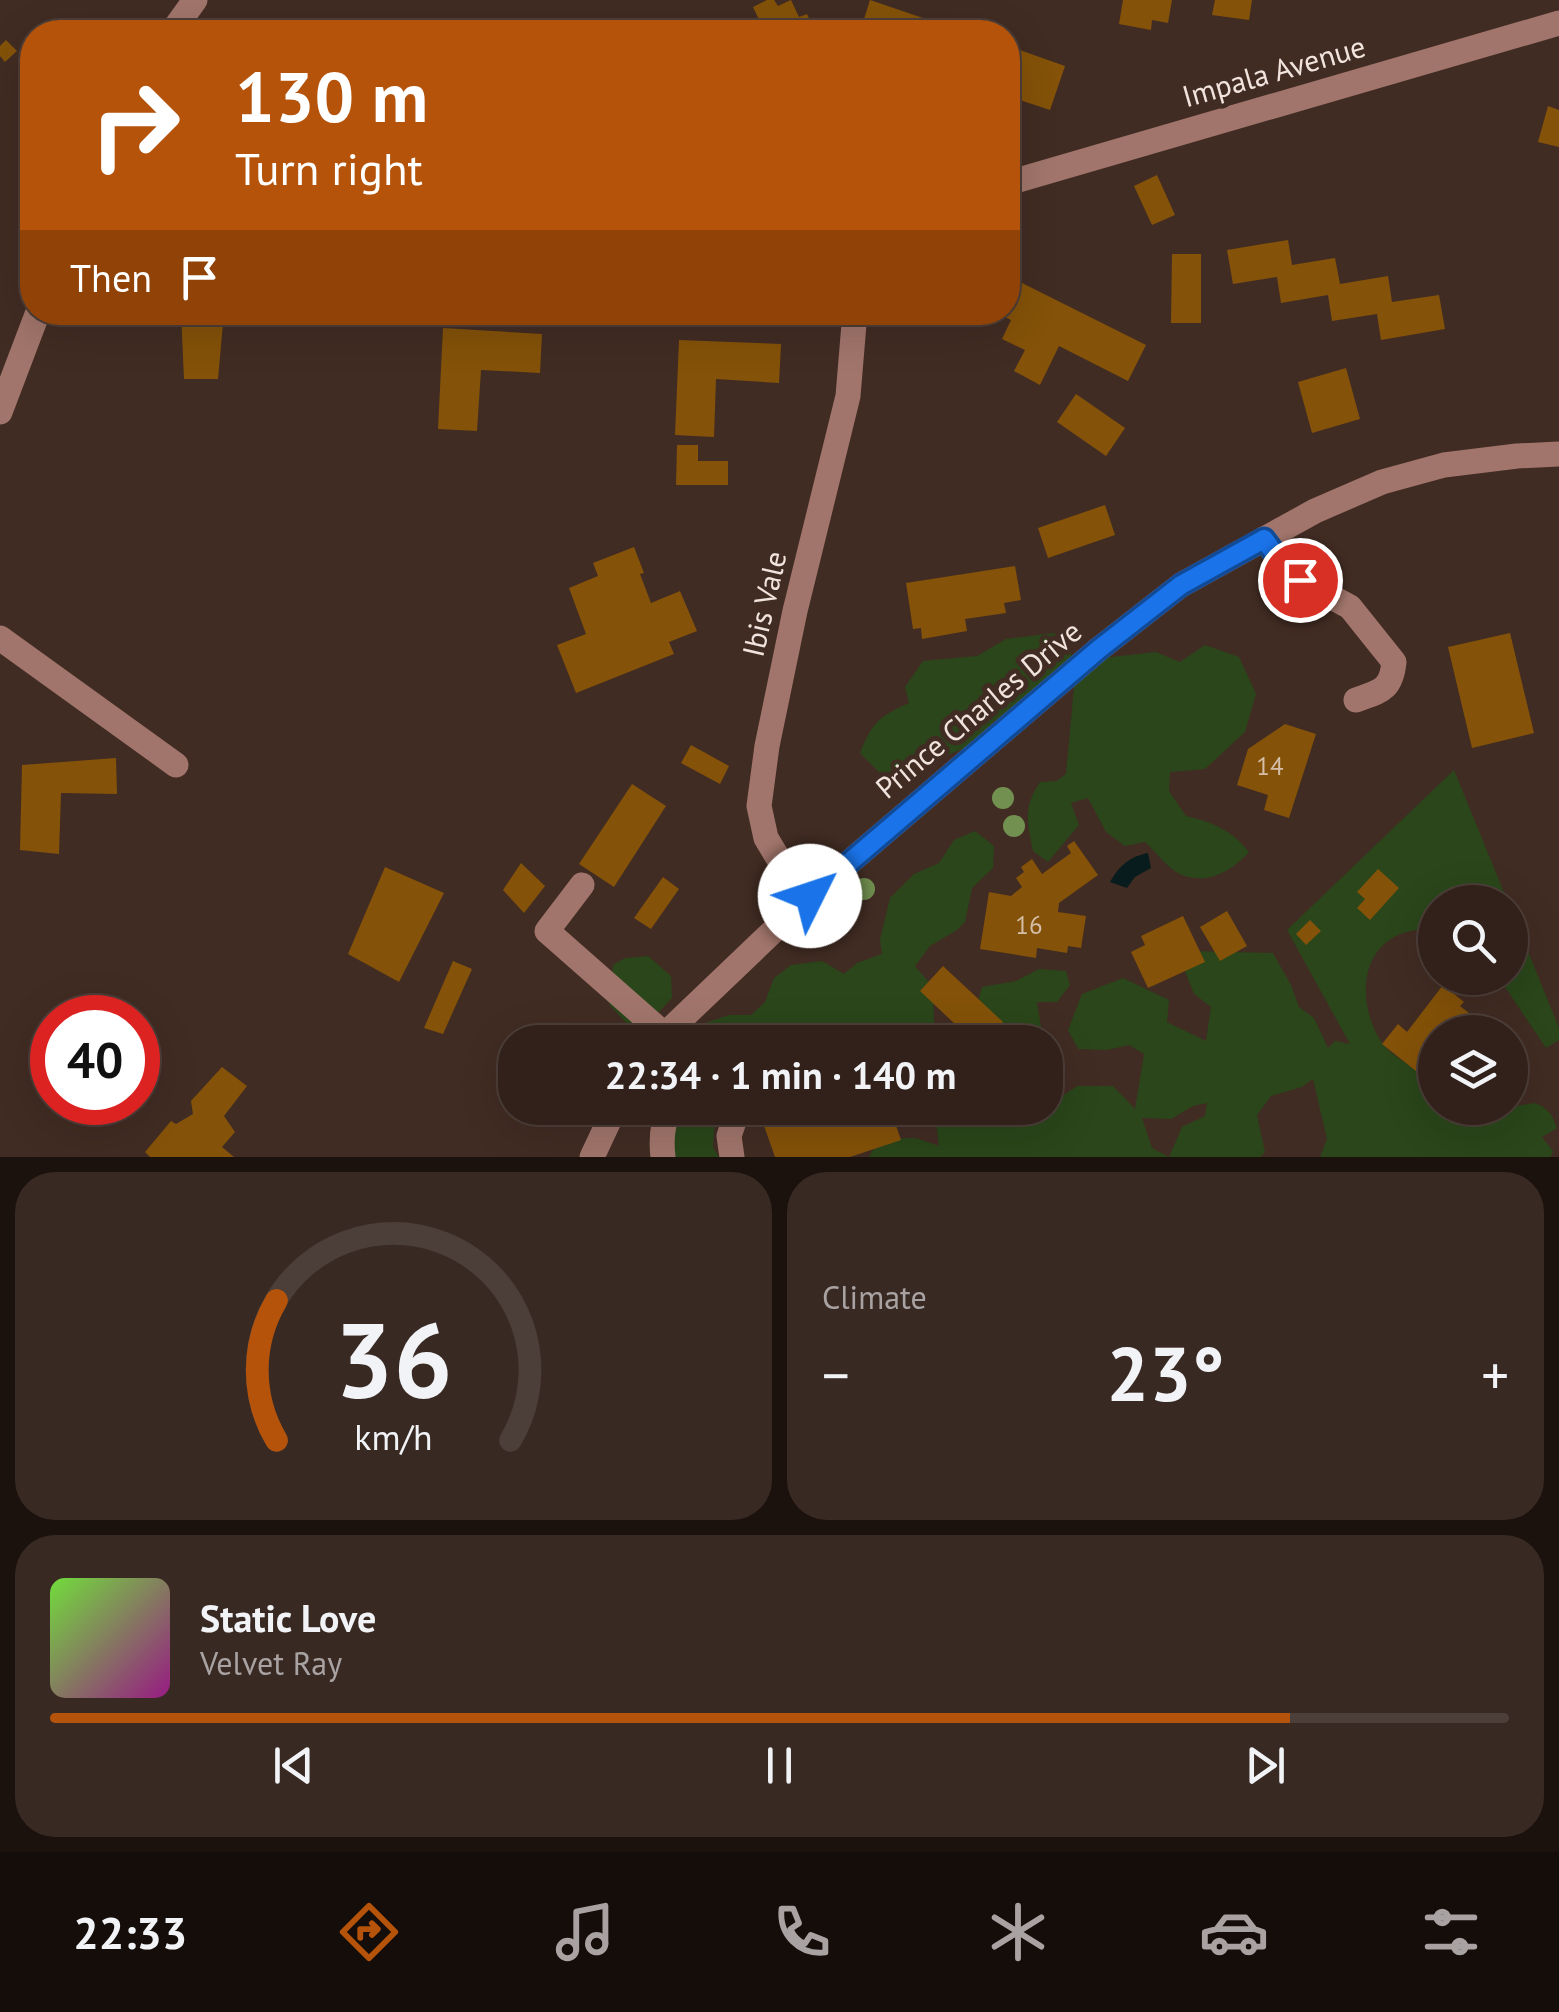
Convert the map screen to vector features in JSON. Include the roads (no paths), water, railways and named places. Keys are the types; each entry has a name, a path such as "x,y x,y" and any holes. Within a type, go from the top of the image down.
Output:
{"street":[{"name":"Impala Avenue","path":"1020,180 1559,23"},
{"path":"0,412 33,325"},
{"name":"Ibis Vale","path":"810,896 766,838 759,806 767,746 795,611 848,396 854,325"},
{"name":"Prince Charles Drive","path":"682,1025 810,896 1099,649 1181,585 1315,511 1382,482 1444,465 1559,454"},
{"path":"1264,539 1287,570 1350,607 1394,662 1393,677 1384,690 1356,700"},
{"path":"0,638 176,765"},
{"path":"582,886 548,931 660,1025"},
{"path":"592,1157 607,1125"},
{"path":"663,1157 665,1125"},
{"path":"732,1157 729,1136 733,1125"}],"water":[{"path":"1148,853 1151,868 1135,877 1127,888 1110,882 1126,863"}]}
